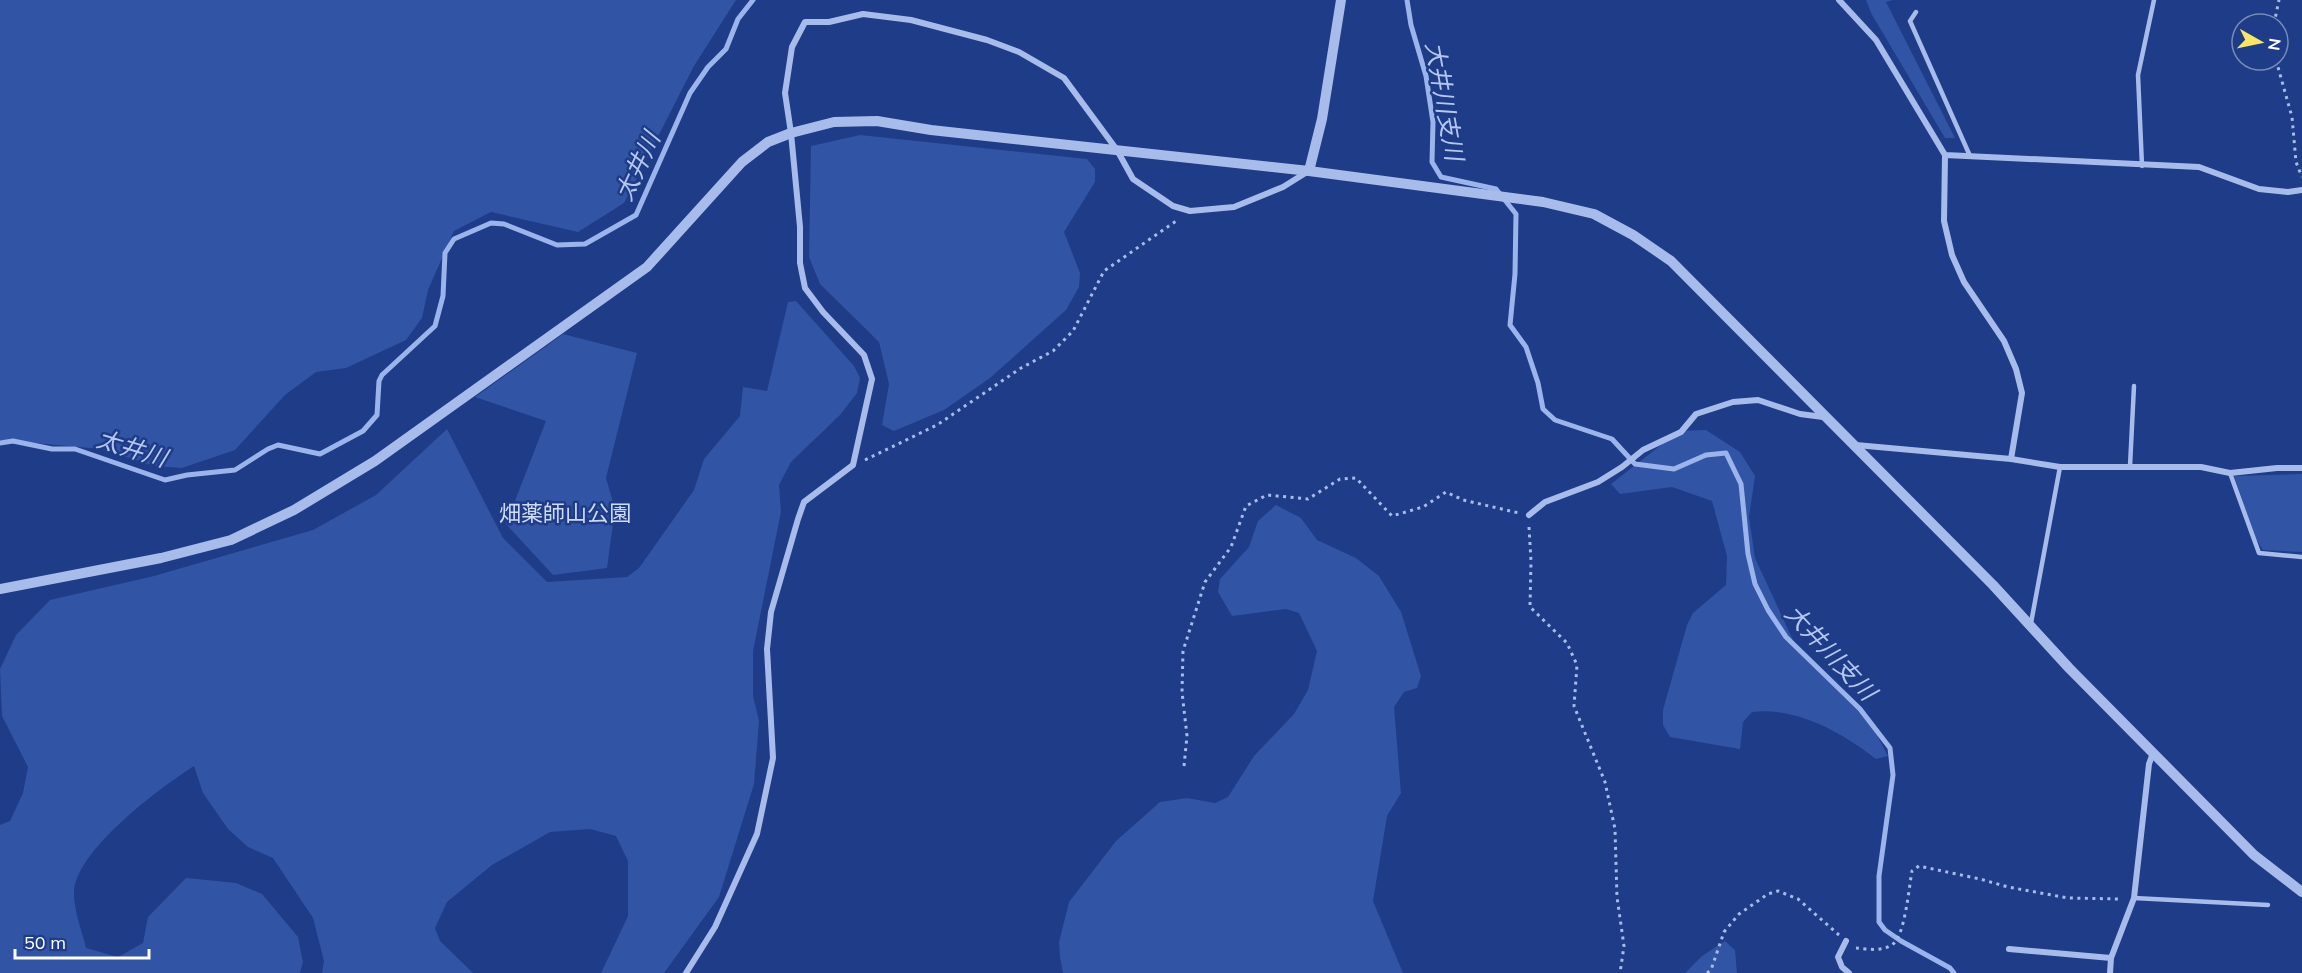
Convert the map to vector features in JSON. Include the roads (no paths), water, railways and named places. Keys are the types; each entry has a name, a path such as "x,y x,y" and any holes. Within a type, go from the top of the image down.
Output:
{"street":[{"path":"686,973 715,927 757,834 773,758 767,649 771,612 798,519 804,501 853,465 872,380 864,355 823,312 806,288 800,263 800,227 791,133 784,93 792,47 805,22 830,22 863,14 911,20 987,40 1019,52 1064,78 1117,150 1133,179 1173,206 1190,212 1234,207 1283,187 1310,171 1322,120 1341,0"},
{"path":"1839,0 1876,40 1946,155 1944,221 1952,255 1964,282 2004,341 2016,369 2022,393 2011,459"},
{"path":"0,589 160,558 231,540 294,510 375,461 647,267 742,162 768,142 791,133 834,122 877,121 931,130 1403,182 1543,202 1594,214 1633,235 1671,261 1855,445 2254,855 2302,892"},
{"path":"1946,155 2199,167 2259,189 2288,192 2302,190"},
{"path":"1529,515 1545,502 1598,482 1643,450 1681,432 1696,414 1733,402 1758,400 1800,414 1827,417"},
{"path":"1855,445 2011,459 2060,466 2201,467 2230,473 2302,468"},
{"path":"2110,973 2111,958 2134,898 2148,774 2153,753"},
{"path":"1846,941 1838,957 1842,966 1849,973"},
{"path":"2009,949 2111,958"}],"lane":[{"path":"2142,166 2138,75 2154,0"},
{"path":"1916,12 1910,21 1970,156"},
{"path":"2130,466 2134,386"},
{"path":"2031,626 2060,466"},
{"path":"2230,473 2259,553 2302,557"},
{"path":"2134,898 2268,905"}],"waterway":[{"name":"太井川","path":"0,443 13,441 52,449 75,449 165,480 187,475 235,470 278,445 320,454 363,431 377,415 379,381 382,375 435,326 443,296 445,253 454,239 491,223 504,224 557,245 585,244 636,215 690,93 708,67 726,49 738,19 753,0"},
{"name":"大井川支川","path":"1407,0 1411,25 1426,76 1433,122 1432,162 1441,177 1496,189 1516,214 1515,274 1510,325 1526,347 1538,383 1543,409 1555,420 1612,439 1635,464 1674,469 1706,455 1726,453 1741,484 1748,554 1755,584 1768,610 1786,637 1860,709 1890,748 1893,775 1879,876 1879,922 1885,930 1901,941 1950,968 1954,973"}],"park label":[{"name":"畑薬師山公園","path":"565,513"}]}
